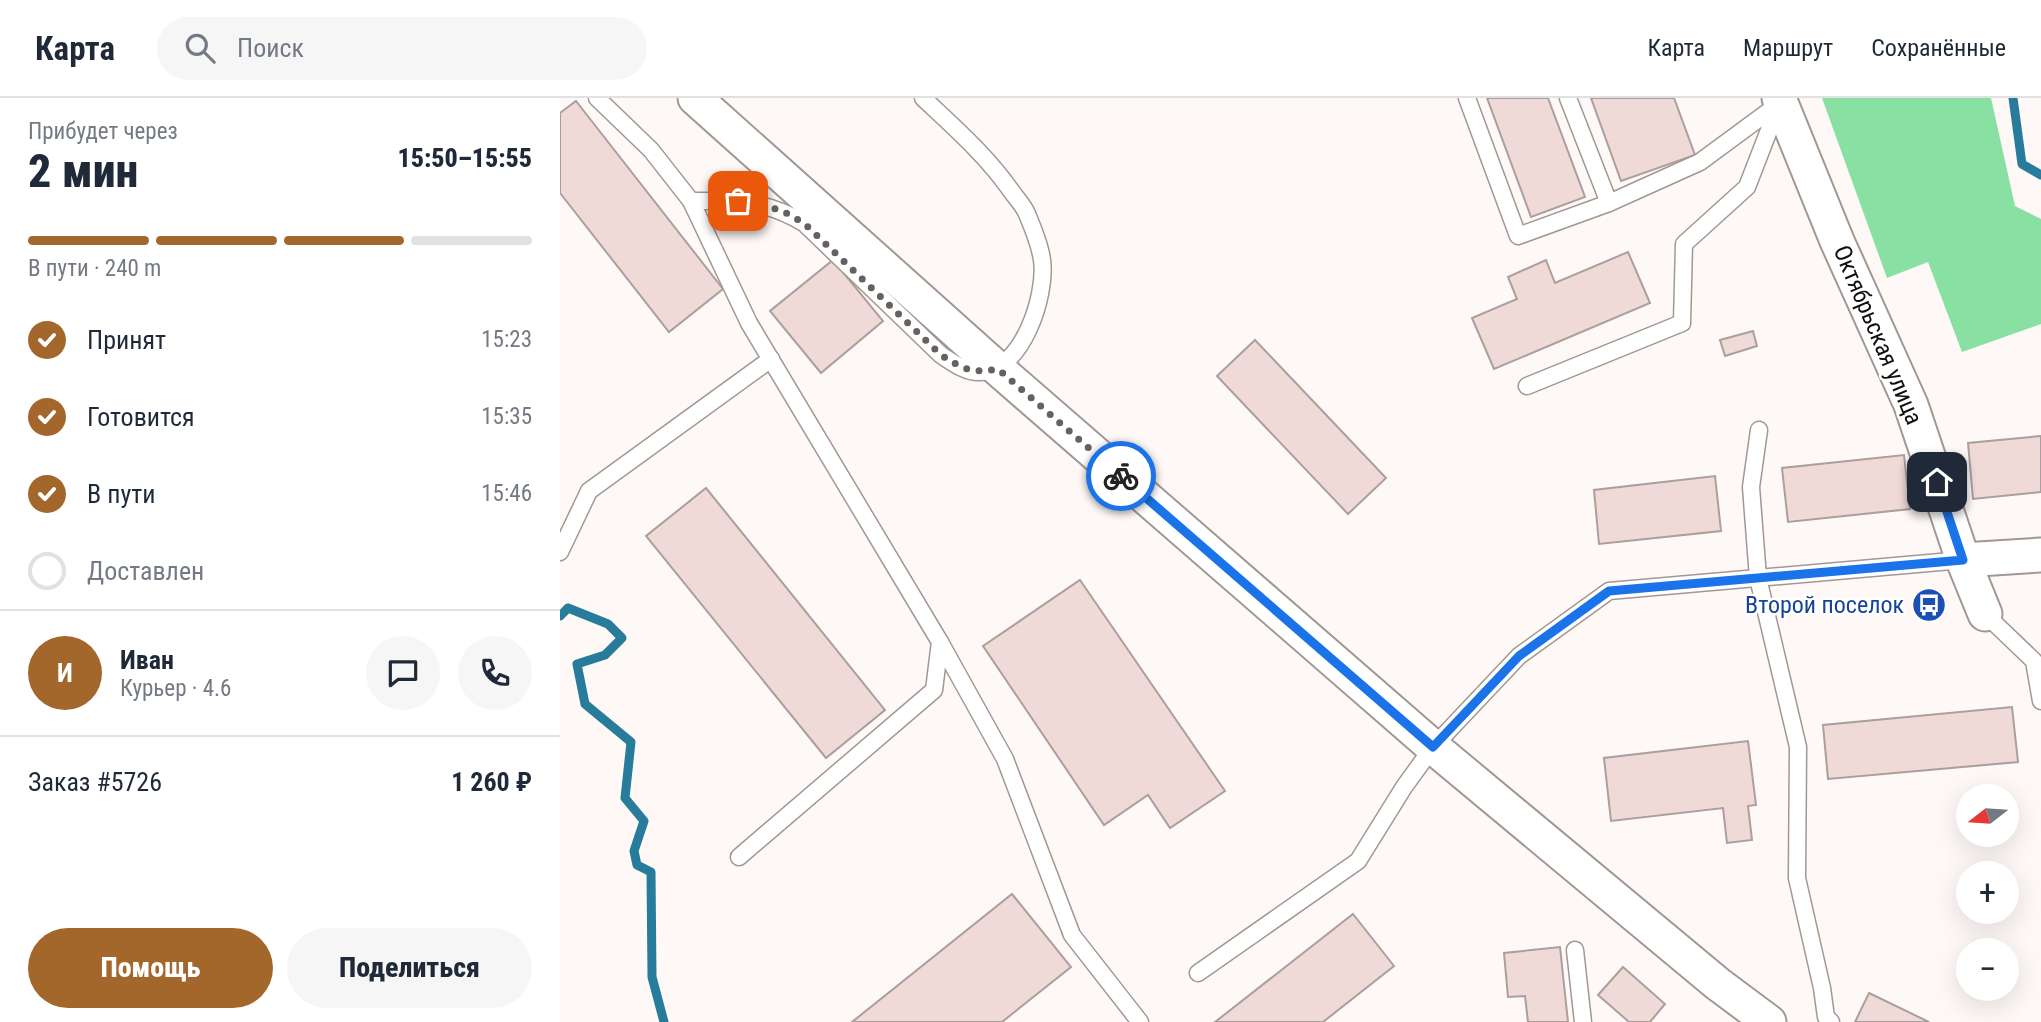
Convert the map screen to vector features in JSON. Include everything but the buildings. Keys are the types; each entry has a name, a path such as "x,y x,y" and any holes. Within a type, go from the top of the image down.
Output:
{"street":[{"path":"695,98 998,369 1433,747 1718,984 1769,1022"},
{"name":"Октябрьская улица","path":"1779,100 1911,405 1963,560 1985,614"},
{"path":"1963,560 2041,555"}],"lane":[{"path":"597,98 651,150 691,201 749,323 940,642 1005,759 1072,935 1140,1022"},
{"path":"691,201 738,201 781,210 804,223 941,355 960,367 978,373 998,369 1012,356 1029,330 1039,298 1042,261 1026,211 992,163 923,98"},
{"path":"1467,98 1518,236 1609,203 1700,162 1779,100"},
{"path":"1568,98 1609,203"},
{"path":"1527,386 1682,323 1684,244 1747,187 1779,100"},
{"path":"560,552 589,491 771,359"},
{"path":"1759,430 1751,487 1758,578 1798,747 1797,878 1826,1017 1831,1022"},
{"path":"1198,973 1358,861 1404,787 1433,747 1519,656 1609,591 1963,560"},
{"path":"1985,614 2034,660 2041,701"},
{"path":"739,857 934,690 940,642"},
{"path":"1575,950 1583,1022"}],"green space":[{"path":"1822,98 1991,98 2015,206 2041,219 2041,324 1962,352 1928,262 1887,278"}],"waterway":[{"path":"2013,98 2022,164 2041,175"},
{"path":"560,616 568,608 608,624 622,638 605,655 577,664 585,704 631,742 625,798 644,821 634,851 637,865 651,872 652,977 664,1022"}],"way so far":[{"path":"738,201 781,210 804,223 941,355 960,367 978,373 998,369 1121,476"}],"place":[{"name":"Второй поселок","path":"1929,605"}],"route":[{"path":"1121,476 1433,747 1519,656 1609,591 1963,560 1937,482"}]}
